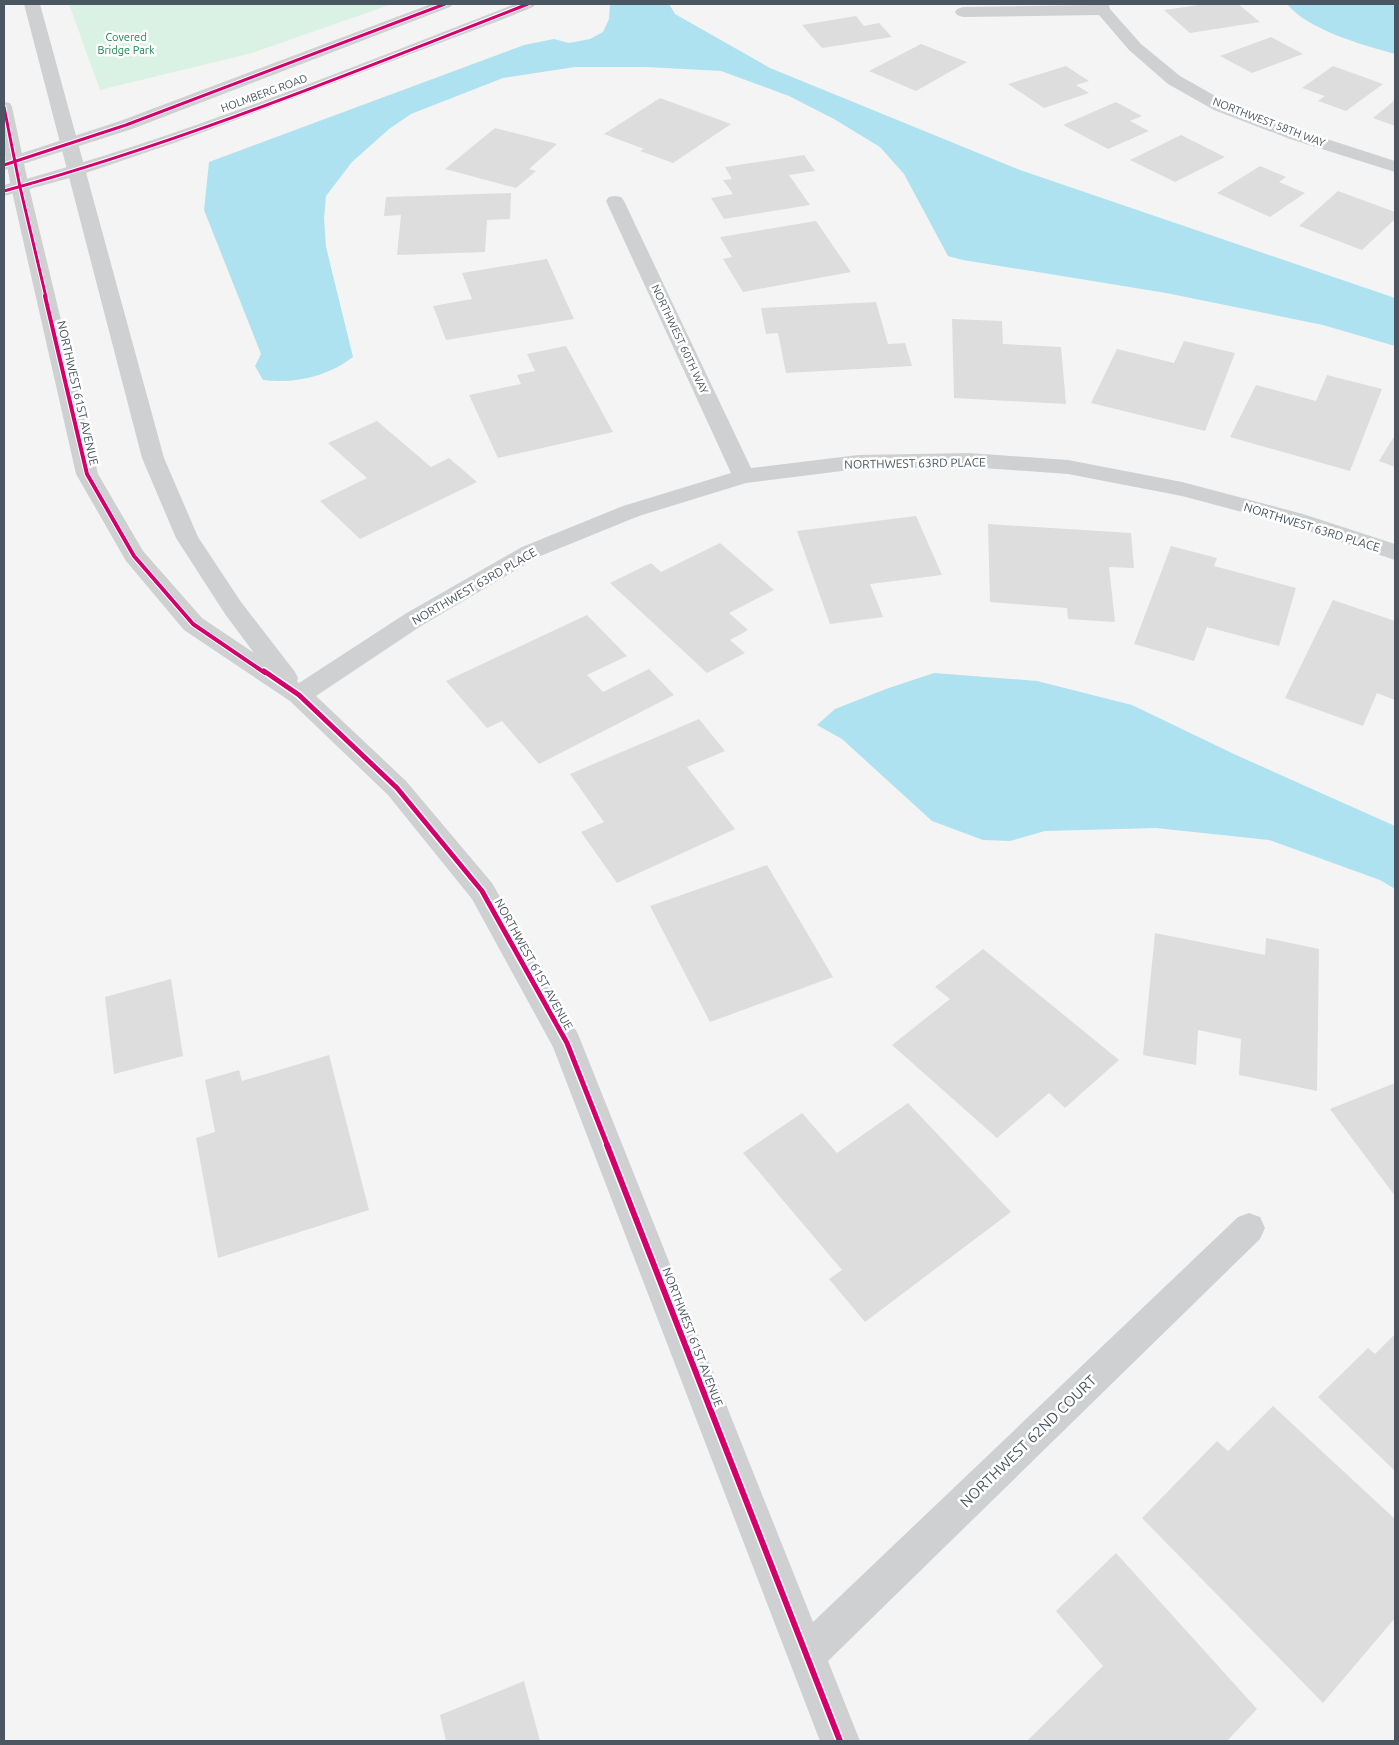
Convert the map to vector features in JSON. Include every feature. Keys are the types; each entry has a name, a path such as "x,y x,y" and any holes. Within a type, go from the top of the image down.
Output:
{"street":[{"name":"NORTHWEST 61ST AVENUE","path":"32,4 68,144 154,458 187,538 233,608 299,695 397,788 482,892 567,1042 840,1741"},
{"name":"HOLMBERG ROAD","path":"9,163 126,124 446,4"},
{"name":"HOLMBERG ROAD","path":"12,189 76,171 221,120 440,39 528,4"},
{"name":"NORTHWEST 58TH WAY","path":"963,12 1102,7 1135,47 1174,80 1220,106 1296,135 1395,167"},
{"name":"NORTHWEST 61ST AVENUE","path":"4,107 12,189 87,474 134,556 193,624 299,695"},
{"name":"NORTHWEST 60TH WAY","path":"615,202 744,476"},
{"name":"NORTHWEST 63RD PLACE","path":"299,695 413,620 530,552 631,510 744,476 858,462 969,460 1068,467 1182,489 1295,519 1395,552"},
{"name":"NORTHWEST 62ND COURT","path":"807,1654 1249,1228"}],"green space":[{"name":"Covered Bridge Park","path":"69,4 392,4 252,53 100,90"}],"water":[{"path":"610,4 669,4 675,14 770,68 1020,170 1395,298 1395,346 1323,325 1166,293 948,256 904,174 880,147 834,119 789,96 721,71 646,67 575,67 503,78 411,114 389,129 352,162 326,196 324,218 326,247 353,357 332,370 310,378 286,381 263,380 255,366 261,354 204,210 209,162 524,45 554,39 569,43 590,39 603,32 609,19"},
{"path":"1287,4 1395,4 1395,54 1352,41 1322,29 1308,22"},
{"path":"934,673 1037,681 1132,705 1236,755 1395,826 1395,889 1380,880 1269,840 1156,828 1045,831 1010,841 983,840 932,821 842,739 817,725 835,709"}],"building":[{"path":"1206,4 1238,4 1260,22 1190,33 1164,10"},
{"path":"856,16 864,26 879,23 892,37 822,48 802,25"},
{"path":"1271,37 1303,54 1252,73 1220,56"},
{"path":"921,44 967,62 916,91 869,71"},
{"path":"1066,66 1089,81 1076,85 1089,93 1044,108 1008,84"},
{"path":"1333,66 1383,84 1346,111 1318,101 1325,96 1302,88"},
{"path":"660,98 731,124 673,163 640,151 644,149 604,134"},
{"path":"1395,100 1395,126 1373,118"},
{"path":"1116,102 1142,116 1130,121 1149,131 1108,149 1063,125"},
{"path":"495,128 557,144 529,169 536,171 516,188 445,169"},
{"path":"1181,135 1225,157 1175,182 1130,160"},
{"path":"804,155 815,171 789,175 810,205 724,219 711,198 733,194 723,180 732,179 725,167"},
{"path":"1260,166 1286,177 1279,182 1305,193 1270,217 1217,193"},
{"path":"1338,191 1395,212 1395,219 1362,250 1299,226"},
{"path":"511,193 510,219 487,220 485,252 397,255 401,215 384,216 386,197"},
{"path":"816,221 851,272 743,292 723,259 732,257 720,237"},
{"path":"547,259 574,319 446,340 433,306 472,299 462,273"},
{"path":"876,302 888,344 905,343 912,366 786,373 778,333 766,334 761,308"},
{"path":"952,319 1002,321 1003,344 1061,347 1066,404 954,398"},
{"path":"1184,341 1235,353 1205,431 1091,403 1117,349 1174,363"},
{"path":"566,346 613,432 498,458 469,395 521,384 517,375 535,371 527,354"},
{"path":"1327,375 1382,389 1350,471 1230,437 1256,385 1316,401"},
{"path":"377,421 431,467 449,458 477,482 360,539 320,501 367,478 328,443"},
{"path":"1395,435 1395,467 1379,461"},
{"path":"916,516 942,575 870,584 883,617 830,624 797,531"},
{"path":"988,524 1131,533 1134,568 1109,567 1115,622 1068,619 1067,608 990,602"},
{"path":"720,543 774,590 729,613 748,630 730,640 745,653 707,673 610,583 651,563 661,572"},
{"path":"1171,546 1217,558 1214,566 1296,588 1279,646 1207,627 1194,661 1134,644"},
{"path":"1333,600 1395,621 1395,700 1377,693 1363,726 1285,698"},
{"path":"587,615 627,656 587,675 603,692 649,669 674,695 539,764 502,721 487,728 446,681"},
{"path":"699,719 725,751 687,767 735,829 617,883 581,832 604,822 570,774"},
{"path":"767,865 833,977 710,1022 650,906"},
{"path":"1155,933 1265,955 1266,938 1319,949 1317,1091 1239,1075 1241,1039 1198,1030 1196,1065 1143,1055"},
{"path":"983,949 1119,1060 1065,1108 1049,1093 997,1138 892,1045 950,999 935,987"},
{"path":"171,979 183,1056 114,1074 105,997"},
{"path":"329,1055 369,1210 218,1258 196,1138 215,1132 205,1080 239,1070 242,1081"},
{"path":"1395,1083 1395,1196 1330,1109"},
{"path":"908,1103 1011,1212 865,1322 829,1279 842,1270 743,1153 802,1113 837,1153"},
{"path":"1395,1334 1395,1471 1318,1397 1368,1348 1375,1354"},
{"path":"1273,1406 1395,1519 1395,1618 1323,1703 1142,1518 1217,1441 1228,1451"},
{"path":"1116,1553 1257,1709 1227,1741 1027,1741 1103,1666 1056,1611"},
{"path":"524,1681 540,1741 446,1741 440,1715"}],"cycle path":[{"path":"4,165 126,125 445,4"},
{"path":"4,191 103,162 168,140 528,4"},
{"path":"4,107 20,187 87,474 134,556 193,624 299,695 397,788 482,891 567,1043 840,1741"}]}
